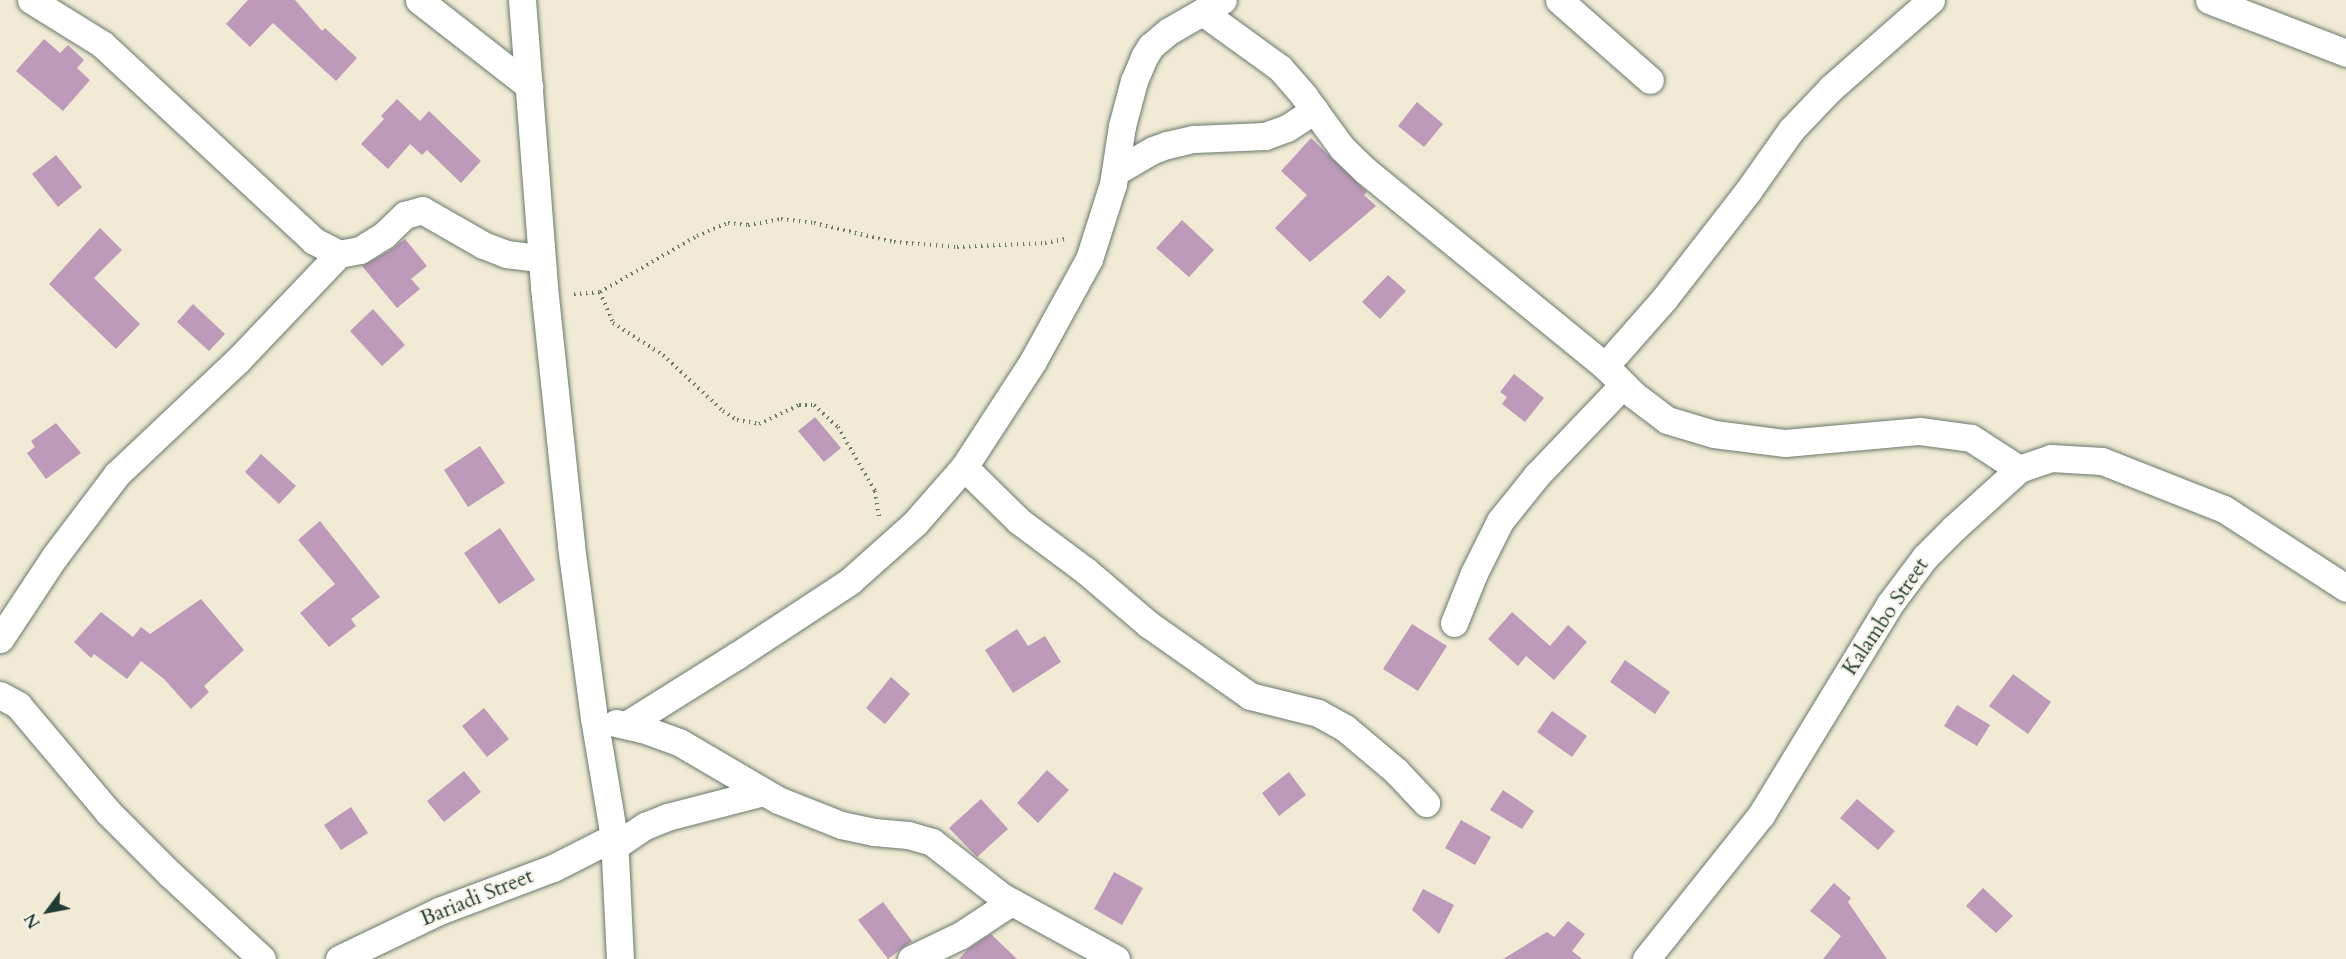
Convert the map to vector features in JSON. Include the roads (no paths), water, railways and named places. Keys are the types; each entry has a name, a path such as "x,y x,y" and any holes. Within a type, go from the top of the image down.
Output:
{"street":[{"path":"31,0 102,44 314,241 339,254"},
{"path":"419,0 529,86"},
{"path":"522,0 541,258 571,546 594,718 614,842 620,959"},
{"path":"1559,0 1650,80"},
{"path":"2209,0 2346,53"},
{"path":"1454,623 1474,573 1500,521 1614,376 1671,290 1791,130 1916,5"},
{"path":"626,725 850,581 922,515 964,467 1033,361 1089,258 1115,172 1122,126 1134,81 1144,57 1151,46 1201,7 1280,68 1315,110 1342,148 1366,171 1666,420 1714,434 1785,443 1920,431 1971,438 2019,469"},
{"path":"1115,172 1153,150 1167,145 1194,140 1265,136 1287,128 1315,110"},
{"path":"0,639 55,556 117,474 238,360 339,254 360,250 384,235 405,216 422,210 483,245 506,254 541,258"},
{"name":"Kalambo Street","path":"1646,959 1761,814 1889,605 1925,557 2019,469 2051,458 2102,461 2224,509 2346,588"},
{"path":"964,467 1019,520 1086,571 1148,624 1250,696 1318,713 1345,728 1396,771 1426,802"},
{"path":"0,695 18,705 108,812 170,874 262,959"},
{"path":"594,718 626,725 679,742 764,792 841,825 874,832 908,835 932,842 1011,902 1116,959"},
{"name":"Bariadi Street","path":"339,959 440,910 553,868 667,817 764,792"},
{"path":"911,959 961,935 1011,902"}]}
